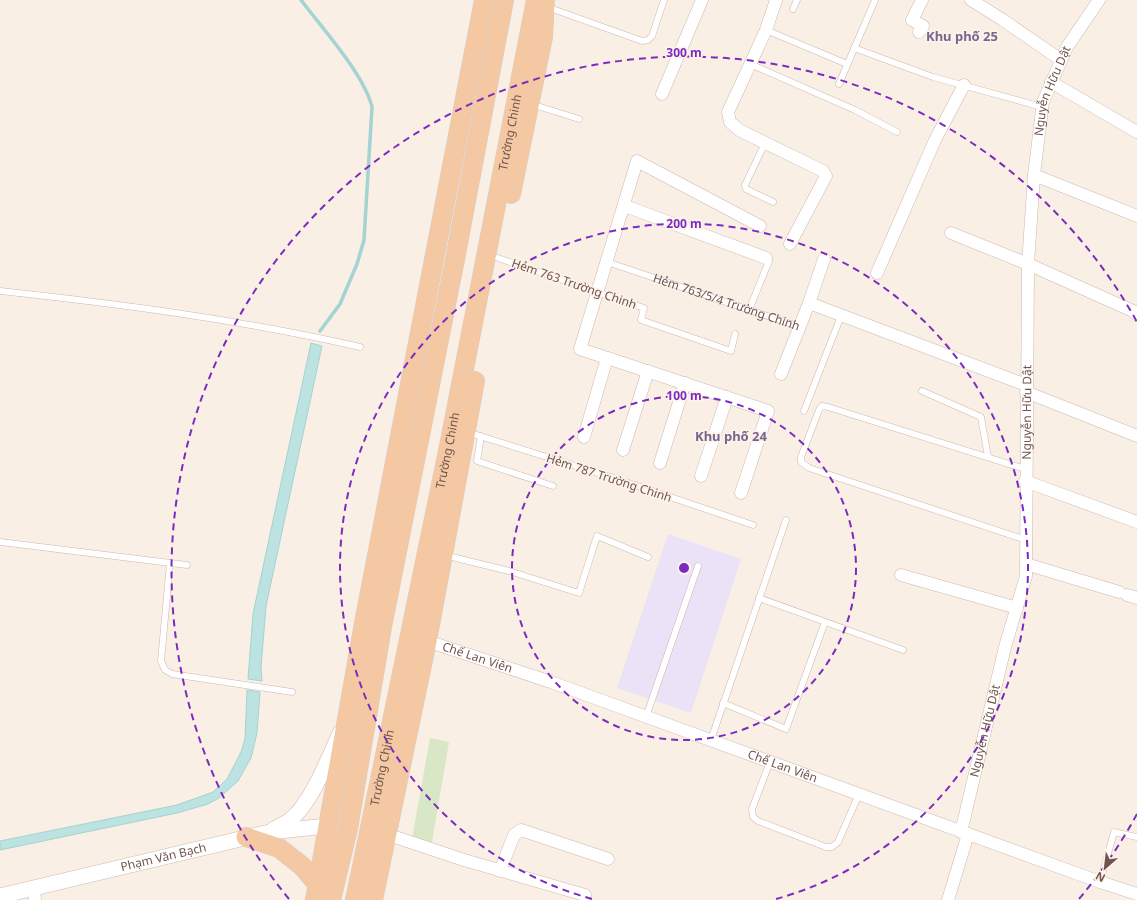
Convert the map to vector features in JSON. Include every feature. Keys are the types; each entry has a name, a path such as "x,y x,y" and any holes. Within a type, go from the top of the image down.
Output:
{"main road":[{"path":"317,892 327,826 347,717 484,0"},
{"name":"Trường Chinh","path":"331,900 348,829 382,627 504,0"},
{"name":"Trường Chinh","path":"355,900 378,833 427,641 443,555 473,434 498,258 543,37 541,3"},
{"name":"Trường Chinh","path":"373,900 378,833 449,446 541,3"},
{"path":"448,189 473,165"},
{"path":"327,826 378,833"},
{"path":"246,837 279,848 302,866 317,892 331,900"}],"street":[{"path":"662,94 702,0"},
{"path":"776,0 766,30 728,112 730,122 739,130 823,171 826,176 790,244"},
{"path":"919,32 923,26 912,20 922,0"},
{"path":"971,0 1061,60"},
{"name":"Nguyễn Hữu Dật","path":"948,900 1005,647 1026,576 1025,475 1028,264 1034,175 1042,107 1051,82 1067,47 1099,0"},
{"path":"1051,82 1137,132"},
{"path":"877,273 935,140 964,85"},
{"path":"741,493 768,411 580,349 637,161 760,226"},
{"path":"1034,175 1137,216"},
{"path":"624,206 766,258"},
{"path":"951,233 1028,264 1133,311 1137,315"},
{"name":"Hẻm 763/5/4 Trường Chinh","path":"800,327 824,258"},
{"path":"809,304 1026,389 1137,436"},
{"path":"781,374 800,327"},
{"path":"584,437 608,358"},
{"path":"623,450 648,371"},
{"path":"660,463 685,383"},
{"path":"701,476 727,397"},
{"path":"1025,475 1137,522"},
{"path":"1026,564 1128,595"},
{"path":"901,575 1017,608"},
{"name":"Chế Lan Viên","path":"427,641 551,682 964,833 1137,894"},
{"path":"270,832 290,820 302,806 317,782 347,717"},
{"name":"Phạm Văn Bạch","path":"0,896 34,894 246,837 270,832 327,826"},
{"path":"500,871 514,835 521,830 608,859"},
{"path":"378,833 500,871 585,895"}],"lane":[{"path":"541,3 642,41 648,40 652,36 664,0"},
{"path":"793,9 797,0"},
{"path":"839,84 875,0"},
{"path":"766,30 847,64"},
{"path":"854,48 933,77 1042,107"},
{"path":"750,64 855,110 897,132"},
{"path":"530,104 579,119"},
{"path":"765,143 745,185 746,189 773,202"},
{"name":"Hẻm 763 Trường Chinh","path":"498,258 644,308 641,320 731,351 735,334"},
{"path":"749,310 770,261 766,258"},
{"name":"Hẻm 763/5/4 Trường Chinh","path":"607,262 800,327"},
{"path":"0,291 108,303 177,313 360,347"},
{"path":"804,411 841,316"},
{"path":"922,391 981,418 988,458"},
{"path":"1025,475 988,458 828,406 822,406 819,410 800,457 802,462 809,468 1026,540"},
{"path":"473,434 476,461 553,486"},
{"name":"Hẻm 787 Trường Chinh","path":"473,434 614,478 753,525"},
{"path":"711,740 786,520"},
{"path":"443,555 509,571 579,593 597,536 648,557"},
{"path":"0,542 187,566"},
{"path":"170,563 161,661 165,670 172,674 292,692"},
{"path":"646,717 698,566"},
{"path":"759,598 903,650"},
{"path":"723,703 786,729 824,622"},
{"path":"770,762 752,809 753,818 758,822 826,847 832,847 838,842 859,794"},
{"path":"1100,882 1114,832 1137,837"}],"shaded area":[{"path":"668,534 741,559 691,713 617,688"}],"green space":[{"path":"430,738 449,742 432,842 412,839"}],"water":[{"path":"311,343 322,346 266,606 261,667 262,681 248,679 253,614"},
{"path":"247,690 260,692 257,733 251,758 238,781 219,798 208,804 177,813 0,850 0,841 177,805 213,792 227,779 241,752 245,739"}],"waterway":[{"path":"301,0 352,66 368,94 372,107 364,240 357,264 340,304 320,331"}],"district":[{"name":"Khu phố 25","path":"962,36"},
{"name":"Khu phố 24","path":"731,436"}]}
